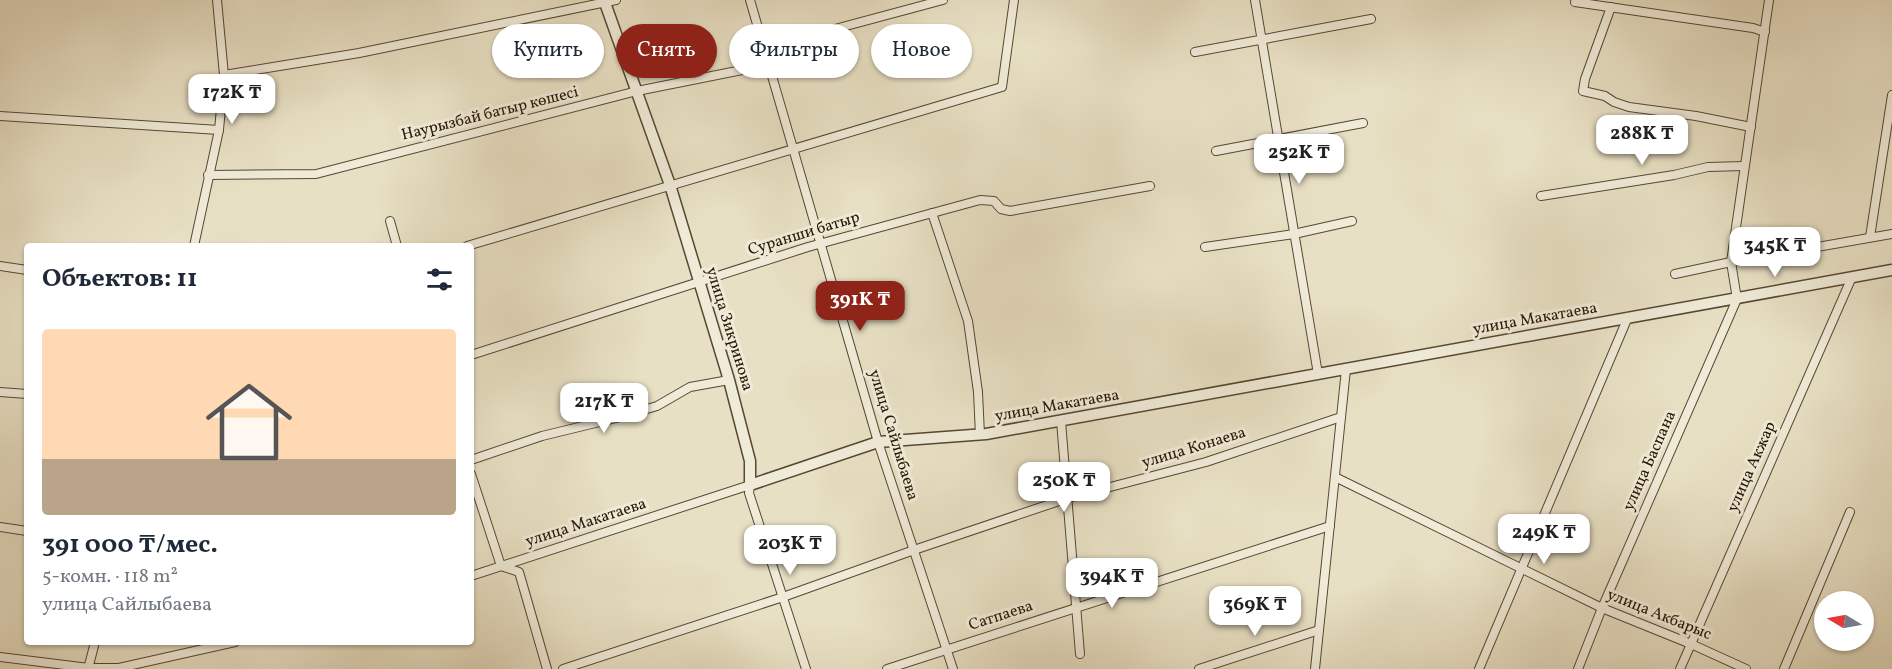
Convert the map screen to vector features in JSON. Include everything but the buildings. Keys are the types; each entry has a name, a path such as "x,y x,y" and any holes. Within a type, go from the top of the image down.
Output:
{"street":[{"path":"195,243 219,130 224,75 217,0"},
{"name":"улица Сайлыбаева","path":"750,0 757,24"},
{"name":"Наурызбай батыр көшесі","path":"854,24 943,0"},
{"path":"474,244 1002,87 1014,0"},
{"path":"1254,0 1318,374"},
{"path":"1737,300 1731,262 1769,0"},
{"path":"224,75 358,52 608,1"},
{"name":"улица Зикринова","path":"608,1 670,186 729,380 750,461 749,493 806,669"},
{"path":"1575,2 1752,28 1765,32"},
{"path":"1611,7 1585,79 1583,91 1605,96 1629,107 1696,116 1751,127"},
{"path":"1195,52 1371,19"},
{"name":"Наурызбай батыр көшесі","path":"208,175 316,174 637,91 729,73"},
{"name":"улица Сайлыбаева","path":"772,78 822,243 878,442 953,669"},
{"path":"1869,237 1889,137 1892,95"},
{"path":"0,116 219,130"},
{"path":"1216,151 1363,123"},
{"path":"1541,196 1674,175 1708,166 1744,166"},
{"name":"Суранши батыр","path":"474,355 822,243 932,213 987,200 994,201 1005,211 1019,210 1150,186"},
{"path":"932,213 968,321 978,392 980,435"},
{"path":"390,221 396,243"},
{"path":"1205,248 1294,234 1352,221"},
{"path":"1675,274 1892,234"},
{"path":"0,266 24,270"},
{"name":"улица Макатаева","path":"474,575 878,442 980,435 1628,317 1737,300 1892,270"},
{"name":"улица Акжар","path":"1680,669 1852,278"},
{"name":"улица Баспана","path":"1578,669 1602,608 1737,300"},
{"path":"1479,669 1628,317"},
{"path":"1315,669 1346,369"},
{"path":"474,459 542,436 657,406 690,387 729,380"},
{"path":"0,392 24,394"},
{"name":"улица Конаева","path":"563,669 783,597 1068,498 1206,462 1341,417"},
{"path":"1061,421 1080,654"},
{"name":"улица Акбарыс","path":"1335,477 1602,608 1746,669"},
{"path":"474,483 501,566 519,572 547,669"},
{"path":"1784,669 1850,512"},
{"name":"Сатпаева","path":"887,669 1329,526"},
{"path":"0,527 24,531"},
{"path":"1199,669 1319,630"},
{"path":"88,668 94,645"},
{"path":"0,657 88,668 119,668 222,645"}]}
